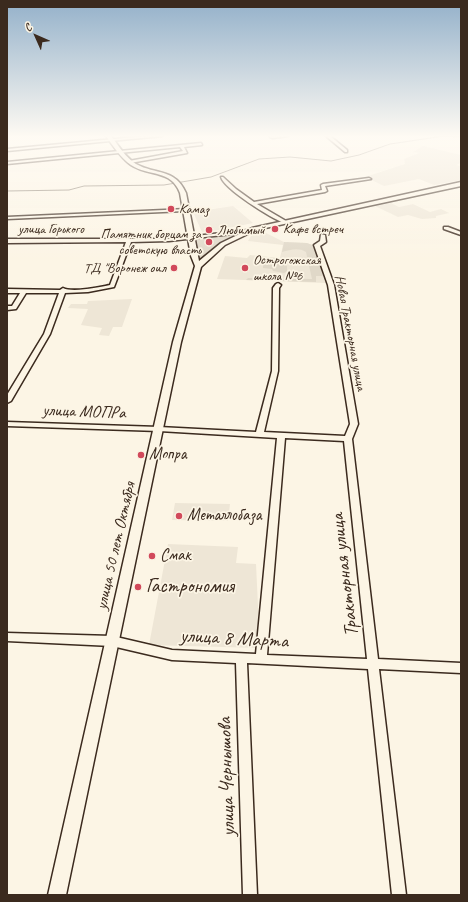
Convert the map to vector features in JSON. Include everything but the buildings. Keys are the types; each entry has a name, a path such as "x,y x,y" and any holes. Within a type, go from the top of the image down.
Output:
{"main road":[{"path":"172,178 180,185 183,193 185,210 198,266"},
{"path":"198,266 223,244 248,232 284,222 461,184"},
{"name":"улица 50 лет Октября","path":"57,895 178,342 198,266"}],"street":[{"path":"222,178 226,184 284,222"},
{"path":"255,203 325,191 322,187 323,185 370,179"},
{"path":"7,218 185,210"},
{"path":"446,228 461,234"},
{"path":"191,238 248,232"},
{"name":"Новая Тракторная улица","path":"323,235 323,242 317,245 331,285 354,424 348,440"},
{"name":"улица Горького","path":"7,241 168,240 191,238"},
{"path":"7,290 102,289 112,286 129,240"},
{"path":"258,435 275,371 276,288 278,285"},
{"path":"7,401 47,334 63,290"},
{"path":"7,308 14,308 24,291"},
{"name":"улица МОПРа","path":"7,424 159,429"},
{"path":"159,429 348,440"},
{"path":"261,659 281,435"},
{"name":"Тракторная улица","path":"348,440 399,895"},
{"name":"улица 8 Марта","path":"7,638 112,641 172,654 461,668"},
{"name":"улица Чернышова","path":"241,658 250,895"}],"shaded area":[{"path":"367,178 461,178 461,180 434,185 419,179 384,186"},
{"path":"391,203 399,207 413,204 430,212 441,209 449,213 436,216 436,218 422,219 408,215 398,217 375,206"},
{"path":"233,206 253,223 202,232 193,212"},
{"path":"262,231 284,242 307,243 315,246 326,283 217,279 225,256 247,258 250,255 280,258 283,245 248,241 251,236"},
{"path":"229,235 232,237 199,261 195,240"},
{"path":"284,242 307,243 315,246 323,276 316,276 316,282 246,280 248,278 312,279 306,252 297,249 282,252"},
{"path":"272,258 283,259 287,266 287,271 284,273 263,268 263,265 260,264 259,261"},
{"path":"132,299 122,327 113,327 109,336 99,335 102,328 81,325 88,309 68,308 71,304 87,304 88,301"},
{"path":"175,503 230,504 228,521 172,520"},
{"path":"168,544 238,547 236,563 256,564 260,648 149,645"}],"waterway":[{"path":"7,191 69,190 84,186 164,185 205,178"}],"place":[{"name":"Камаз","path":"171,209"},
{"name":"Кафе встреч","path":"275,229"},
{"name":"Любимый","path":"209,230"},
{"name":"Памятник борцам за советскую власть","path":"209,242"},
{"name":"ТД \"Воронеж оил","path":"174,268"},
{"name":"Острогожская школа №6","path":"245,268"},
{"name":"Мопра","path":"141,455"},
{"name":"Металлобаза","path":"179,516"},
{"name":"Смак","path":"152,556"},
{"name":"Гастрономия","path":"138,587"}]}
